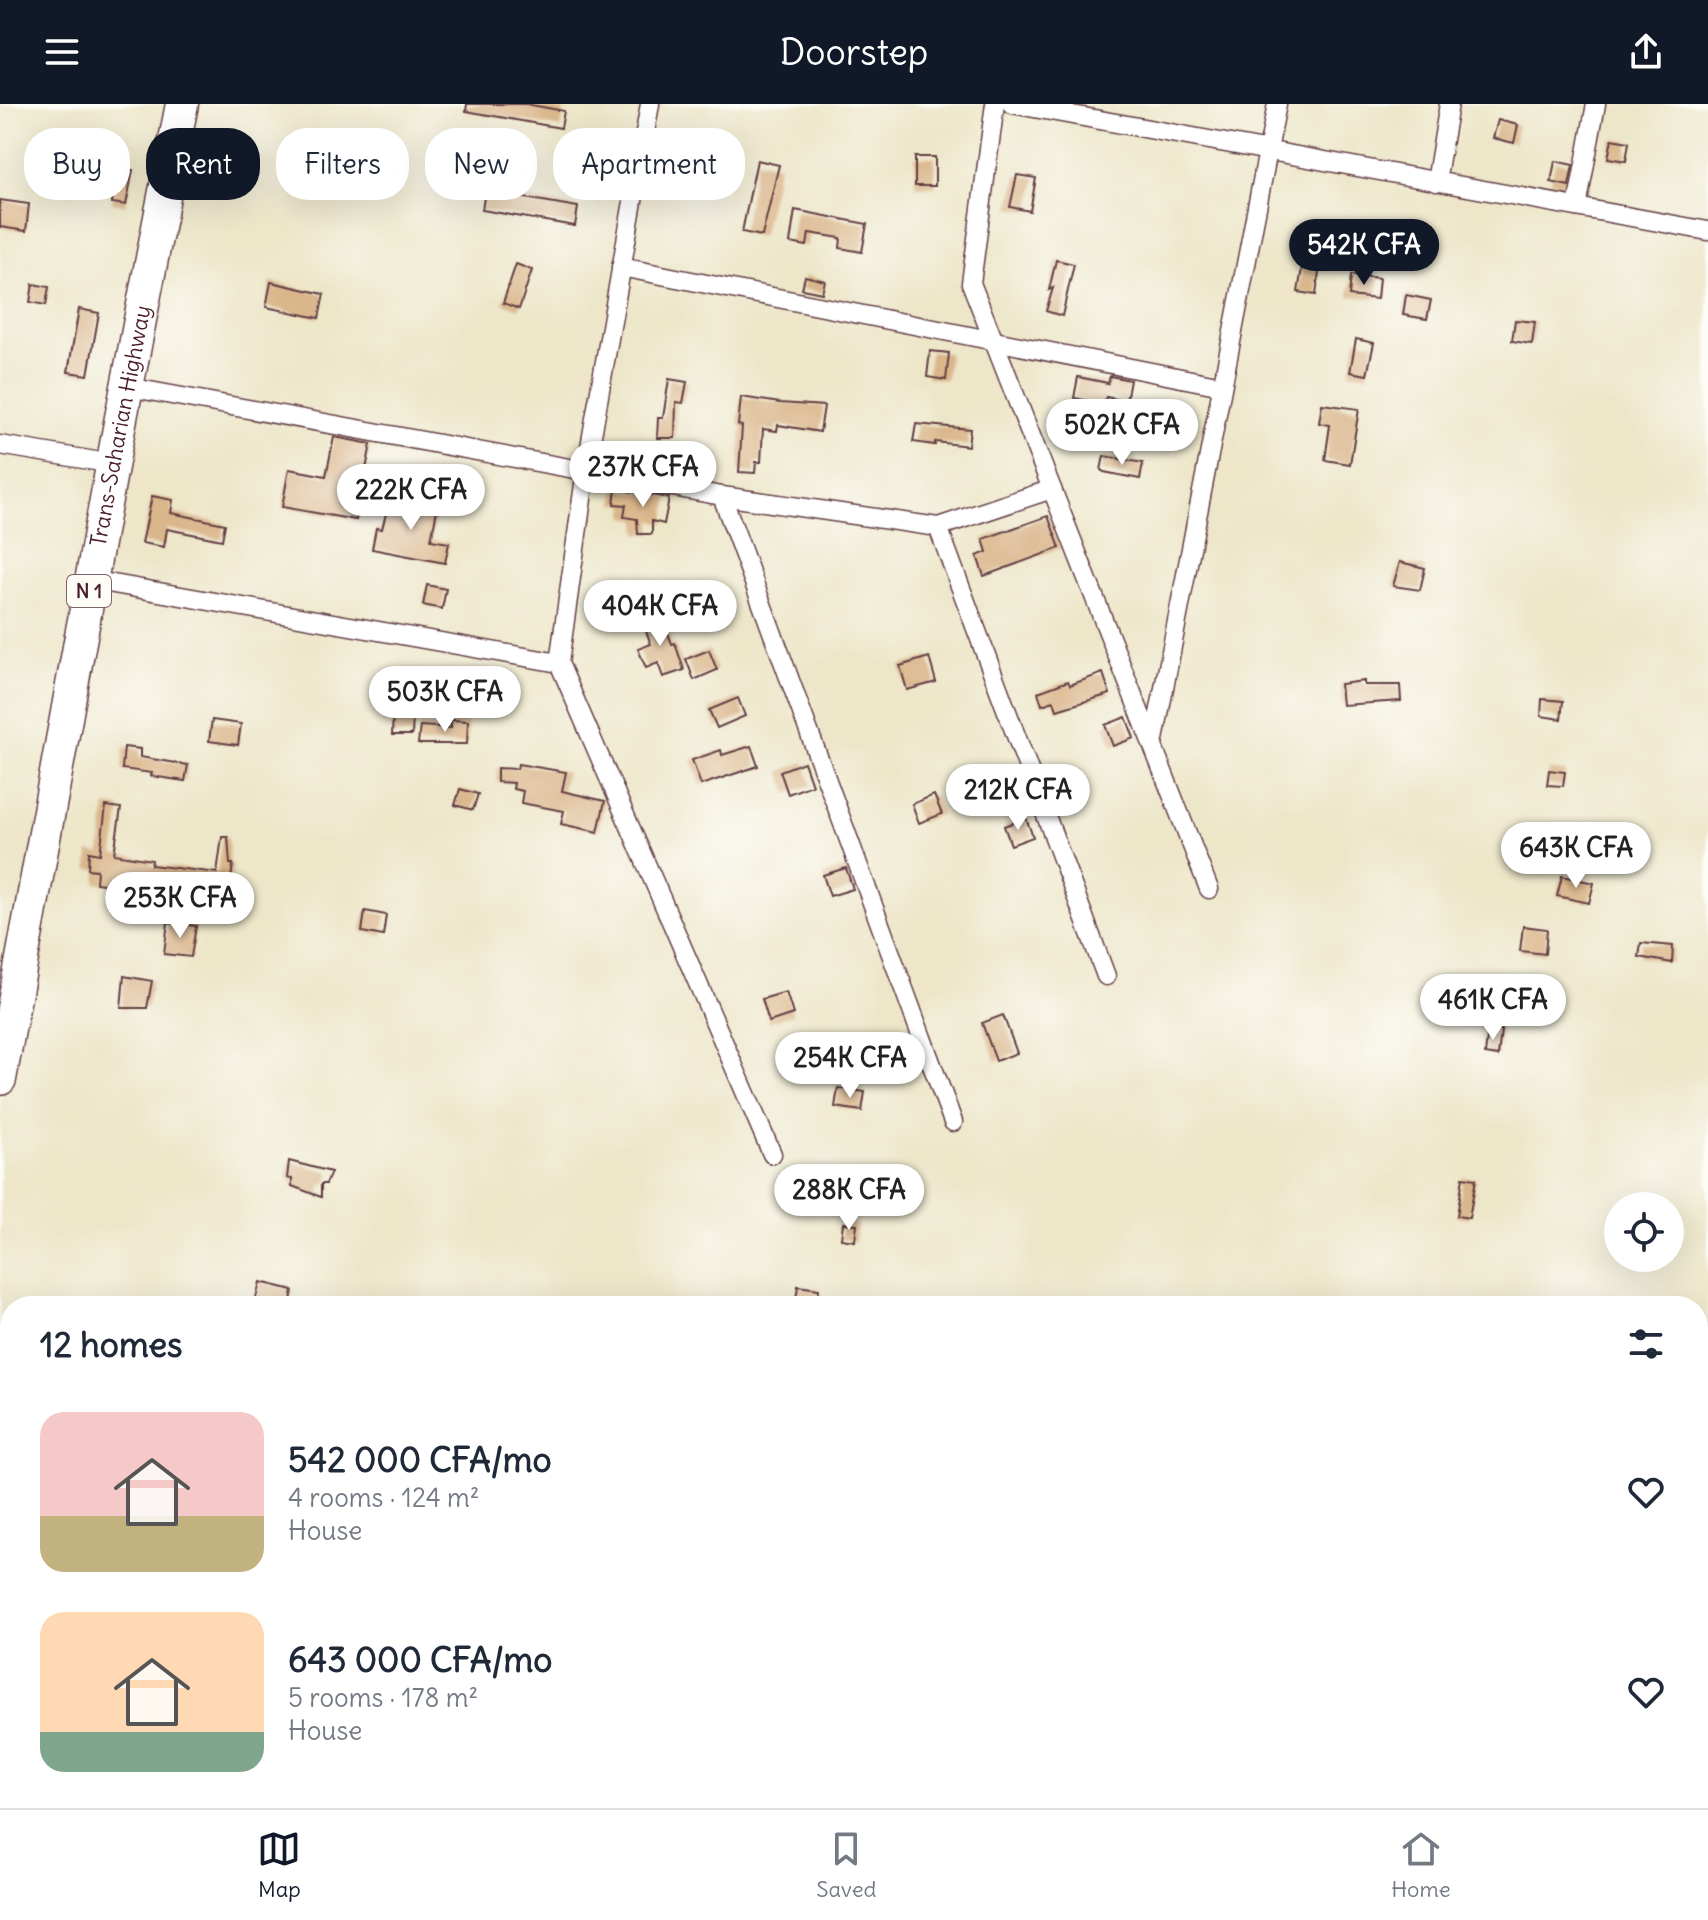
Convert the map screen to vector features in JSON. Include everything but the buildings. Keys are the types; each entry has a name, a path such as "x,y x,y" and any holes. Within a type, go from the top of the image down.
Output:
{"highway":[{"name":"Trans-Saharian Highway","path":"0,1079 182,104"}],"street":[{"path":"650,104 586,470 559,663 772,1154"},
{"path":"995,104 971,283 1209,889"},
{"path":"1012,104 1708,231"},
{"path":"1153,746 1277,104"},
{"path":"1436,182 1449,104"},
{"path":"1577,207 1596,104"},
{"path":"621,267 1222,386"},
{"path":"128,387 722,496 938,527 1052,489"},
{"path":"0,445 113,464"},
{"path":"722,496 953,1122"},
{"path":"938,527 1106,976"},
{"path":"91,580 559,663"}]}
